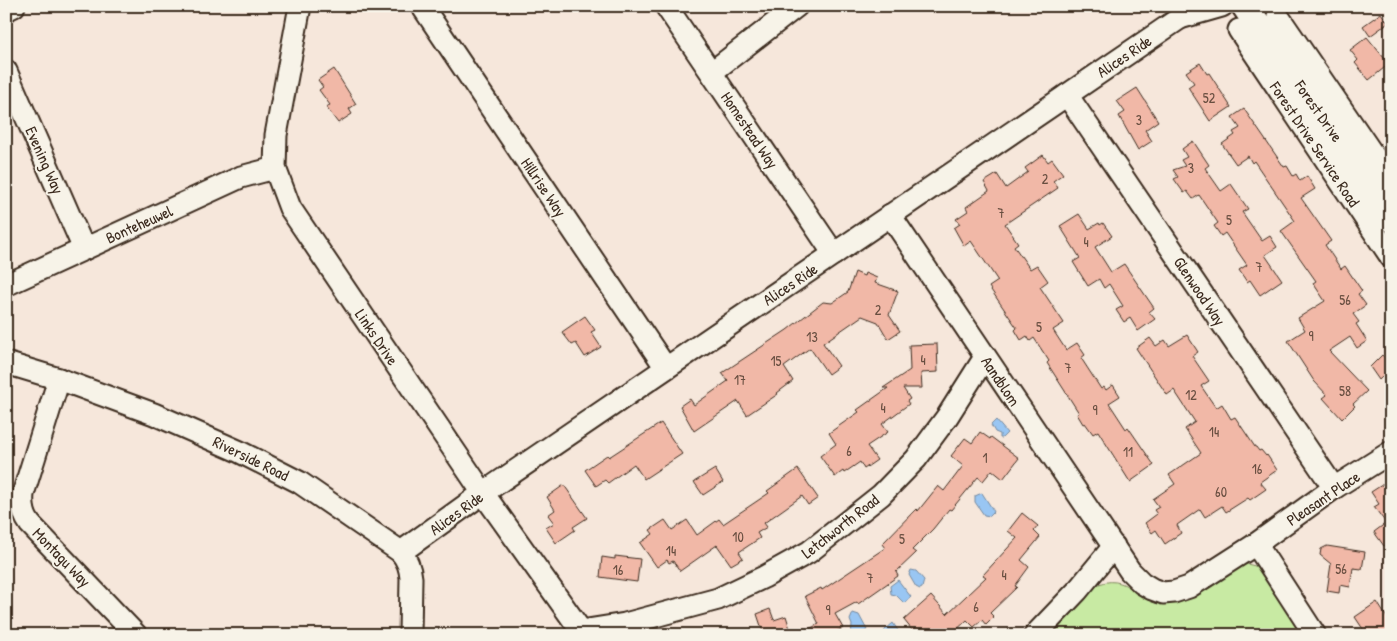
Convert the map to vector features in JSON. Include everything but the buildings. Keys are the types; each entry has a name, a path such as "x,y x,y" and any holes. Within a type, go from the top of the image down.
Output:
{"main road":[{"name":"Forest Drive","path":"1242,18 1391,218"}],"street":[{"path":"6,10 14,6"},
{"name":"Links Drive","path":"300,6 276,135 275,168 290,208 483,493 582,633"},
{"name":"Hillrise Way","path":"422,6 666,368"},
{"name":"Homestead Way","path":"666,6 834,254"},
{"path":"712,72 797,6"},
{"name":"Alices Ride","path":"401,552 483,493 1067,95 1185,12 1222,6"},
{"path":"1278,16 1391,181"},
{"name":"Forest Drive Service Road","path":"1242,18 1391,257"},
{"name":"Evening Way","path":"6,71 84,249"},
{"name":"Glenwood Way","path":"1067,95 1334,488"},
{"name":"Bonteheuwel","path":"6,285 241,177 275,168"},
{"name":"Aandblom","path":"890,215 984,357 1114,546"},
{"name":"Letchworth Road","path":"582,633 625,624 718,599 764,577 809,552 881,495 916,459 947,416 984,357"},
{"name":"Riverside Road","path":"6,363 58,379 154,414 238,451 299,482 401,552"},
{"name":"Montagu Way","path":"58,379 23,494 24,512 30,524 136,635"},
{"name":"Pleasant Place","path":"1114,546 1130,570 1142,583 1152,589 1164,593 1189,588 1256,544 1334,488 1391,452"},
{"path":"1256,544 1315,635"},
{"path":"1035,635 1077,591 1114,546"},
{"path":"401,552 406,558 410,570 410,635"}],"green space":[{"path":"1243,563 1259,567 1307,635 1044,635 1092,587 1105,582 1115,582 1124,585 1147,600 1166,604 1195,593"}],"water":[{"path":"996,420 1007,433 1002,438 1000,438 1000,434 995,432 991,425"},
{"path":"982,493 994,512 990,516 984,515 975,502 975,496"},
{"path":"911,570 916,571 924,580 922,588 916,587 909,575"},
{"path":"898,580 911,597 904,603 896,595 891,594 890,586"},
{"path":"853,613 859,615 867,630 859,635 851,635 852,625 850,620"},
{"path":"893,623 901,635 882,635 885,630"}]}
